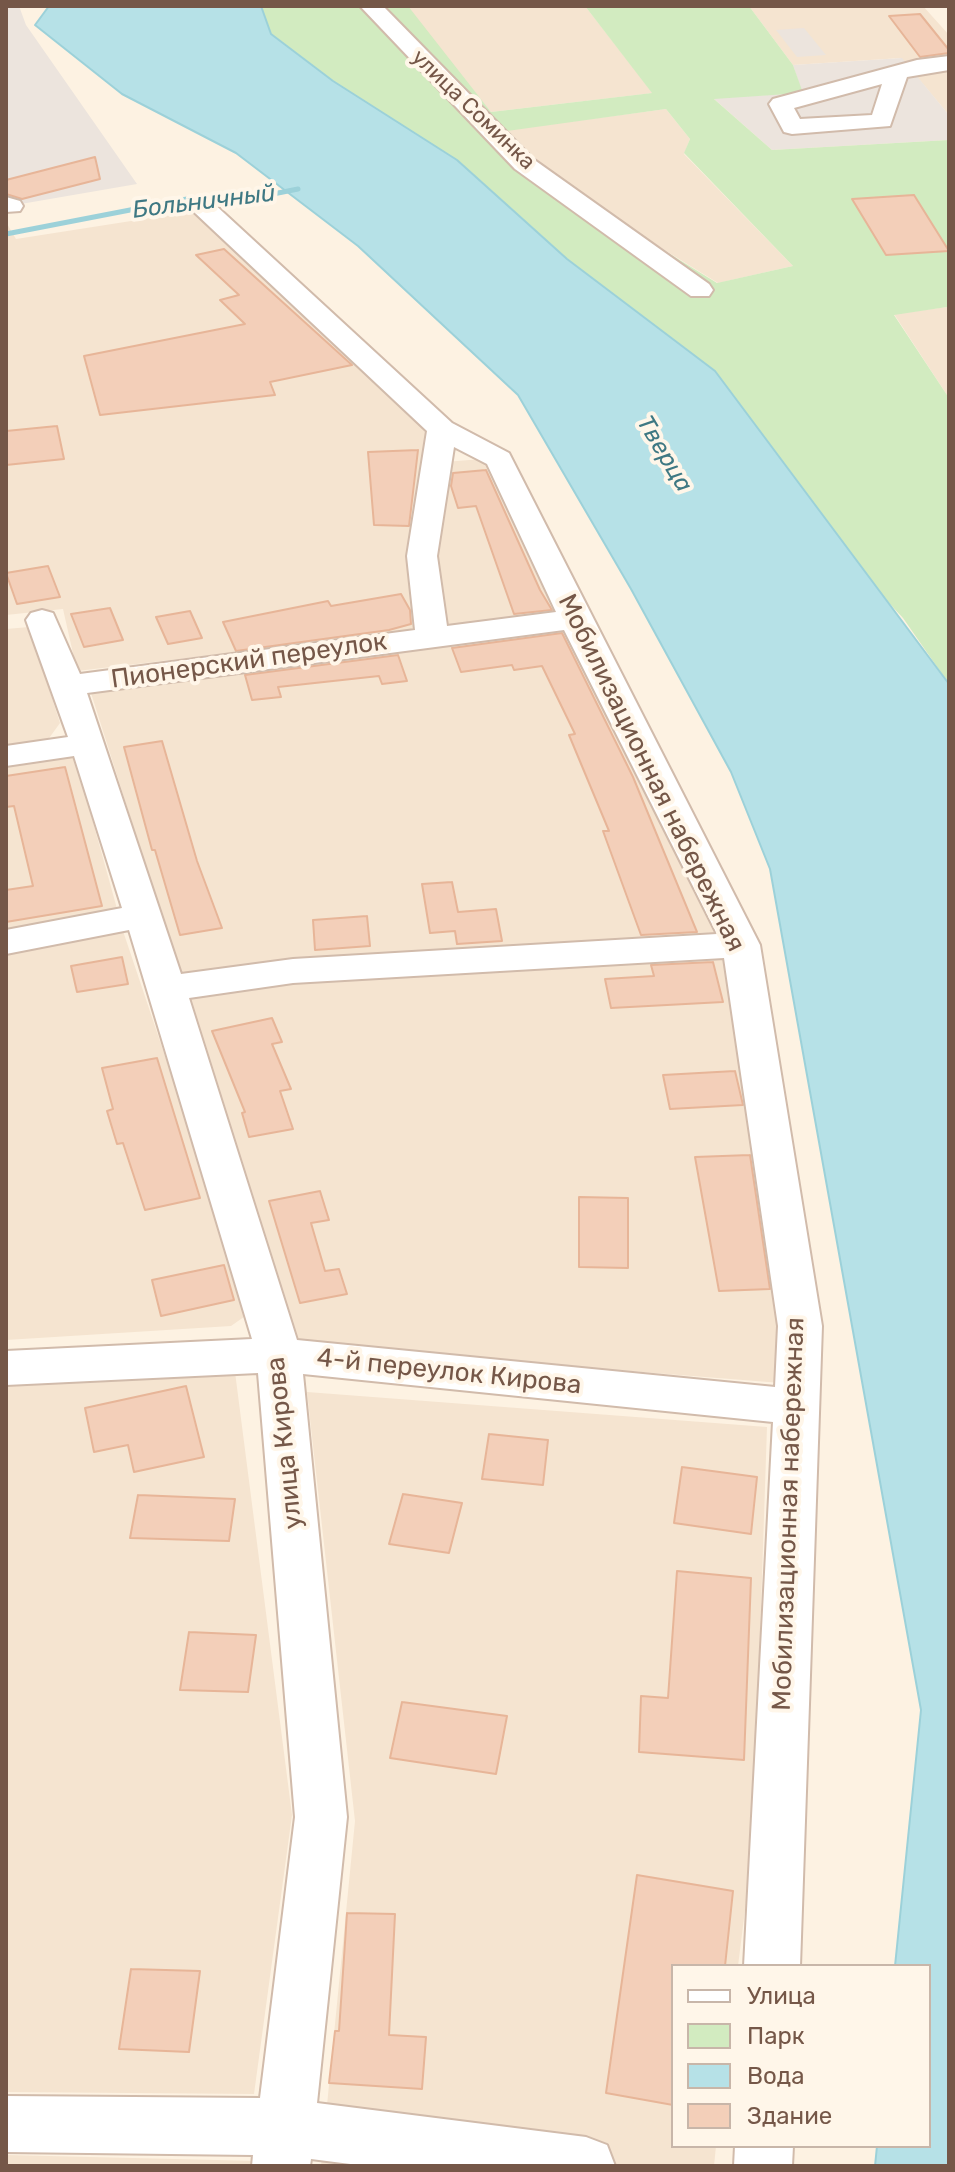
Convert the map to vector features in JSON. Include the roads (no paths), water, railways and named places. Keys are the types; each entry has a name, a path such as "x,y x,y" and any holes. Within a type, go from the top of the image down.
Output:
{"street":[{"name":"улица Соминка","path":"371,6 524,164 700,290"},
{"path":"896,75 882,121 792,127 781,104 925,65 949,63"},
{"name":"Мобилизационная набережная","path":"203,207 442,429 499,459 575,619 741,945 800,1326 772,1964"},
{"path":"432,636 422,556 442,429"},
{"name":"Пионерский переулок","path":"68,686 575,619"},
{"path":"6,756 89,744 42,620"},
{"name":"улица Кирова","path":"89,744 279,1355 321,1817 284,2146"},
{"path":"6,942 143,916"},
{"path":"167,989 293,971 741,945"},
{"name":"4-й переулок Кирова","path":"6,1368 279,1355 795,1407"},
{"path":"6,2124 586,2166"}],"water":[{"name":"Тверца","path":"49,6 261,6 271,34 333,81 457,160 567,259 715,371 949,684 949,2166 875,2166 877,2148 931,2148 931,1964 895,1964 921,1710 770,869 731,772 631,589 518,395 358,246 236,153 122,94 35,25"}],"waterway":[{"name":"Больничный","path":"6,234 187,199 258,197 298,189"}]}
